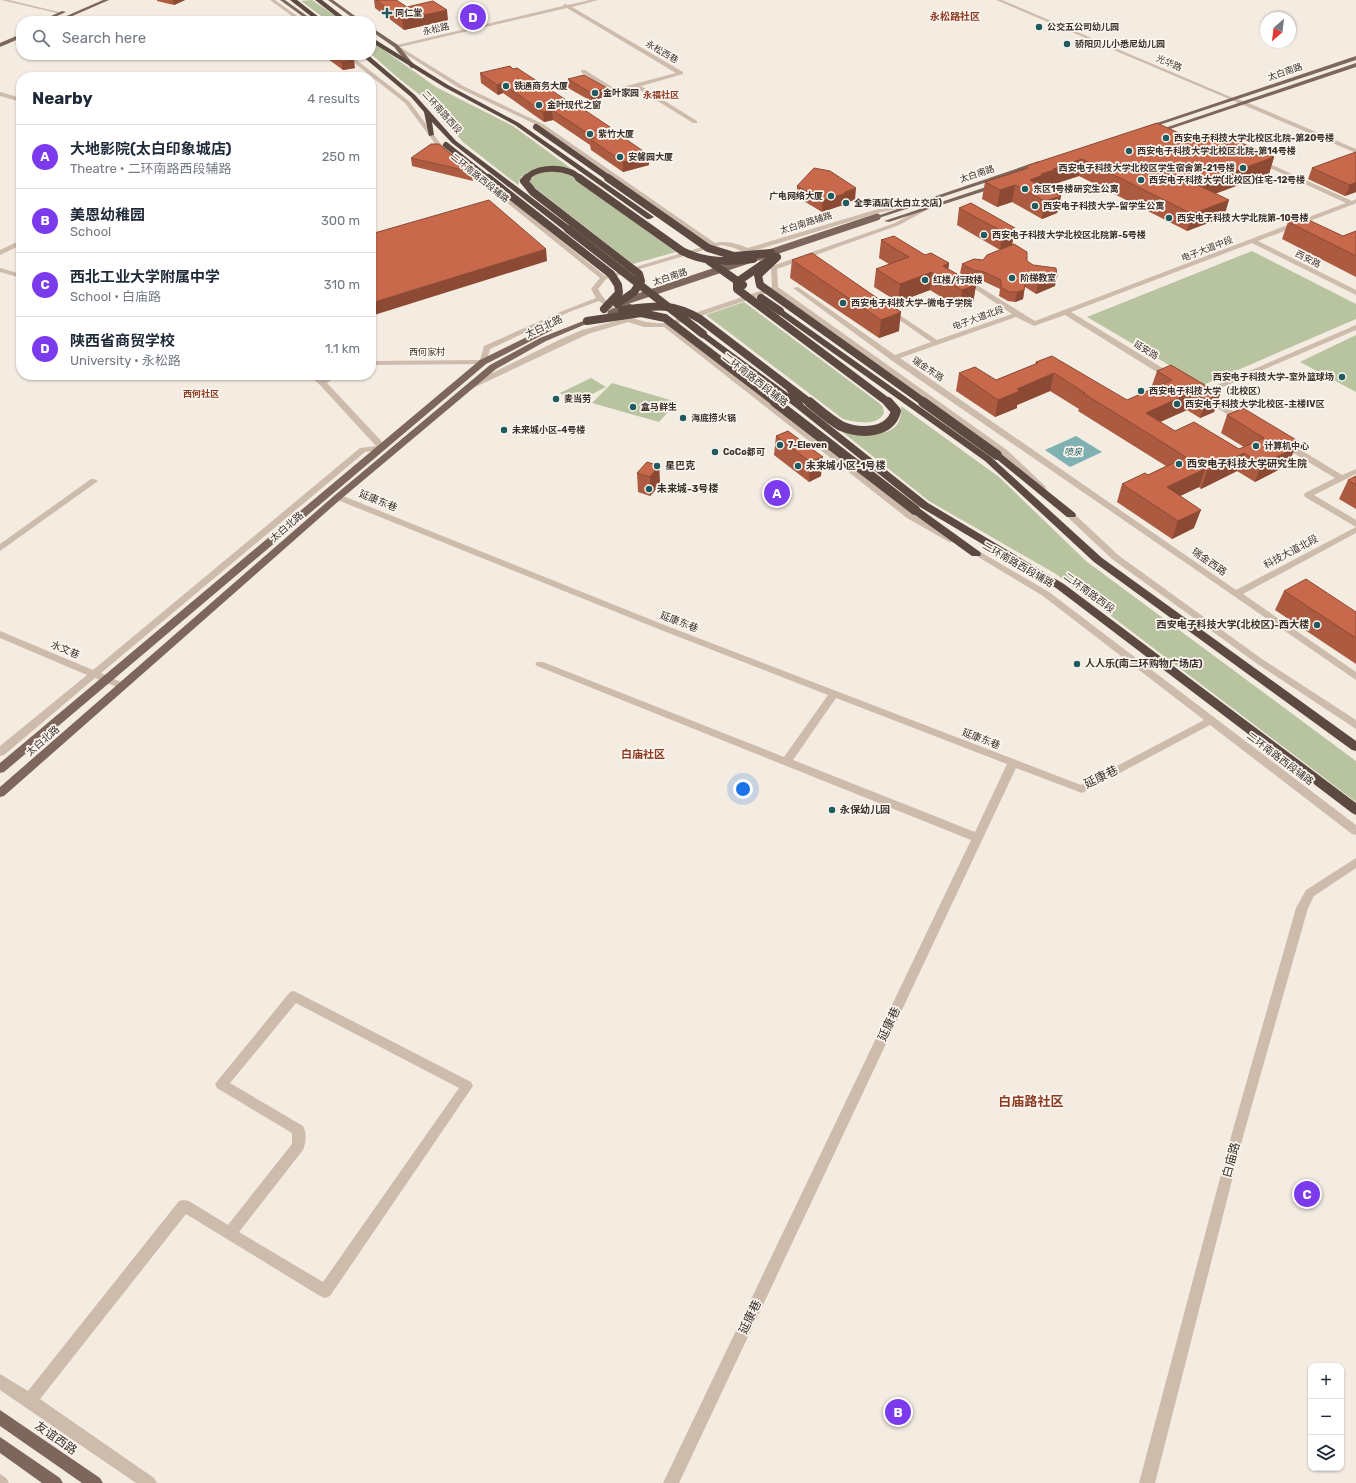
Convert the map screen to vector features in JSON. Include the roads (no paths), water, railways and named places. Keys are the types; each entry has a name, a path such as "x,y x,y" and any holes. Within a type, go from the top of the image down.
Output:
{"highway":[{"path":"293,0 314,16"},
{"path":"318,0 339,16"},
{"name":"二环南路西段","path":"376,42 446,86 517,124 873,378 992,457"},
{"name":"二环南路西段","path":"370,60 413,96 427,112 450,144 537,205 800,407 920,507 1000,550 1060,586 1356,810"},
{"path":"427,112 431,135"},
{"path":"514,113 708,248 734,256 773,259"},
{"path":"450,144 611,274 620,286 620,290 608,311"},
{"path":"619,307 639,286 641,281 639,274 533,192 524,181 529,175 537,171 548,169 571,172 682,251 699,260 725,262 753,259"},
{"path":"584,180 604,185 603,194"},
{"path":"533,192 537,205 562,213"},
{"path":"619,307 661,305 691,313 827,416 845,427 868,431 885,428 892,423 896,417 896,411 876,392 737,289 737,282 773,259"},
{"path":"773,259 760,272 758,278 760,285 1071,515"},
{"path":"587,321 641,313 665,318 920,507 976,554"},
{"path":"848,372 873,378 876,392"},
{"path":"790,388 800,407 827,416"},
{"path":"992,457 1098,560 1356,747"}],"main road":[{"path":"54,16 91,0"},
{"path":"69,16 107,0"},
{"path":"282,0 305,16"},
{"path":"330,0 353,16"},
{"path":"0,38 16,32"},
{"path":"376,32 394,45 414,67"},
{"path":"0,45 16,38"},
{"name":"太白南路","path":"1141,129 1356,58"},
{"name":"太白南路","path":"1152,133 1356,65"},
{"name":"太白南路","path":"619,307 773,259 879,220 914,204 1043,161"},
{"name":"太白南路","path":"879,220 923,210 1003,183"},
{"name":"太白南路","path":"608,311 753,259 773,259"},
{"name":"太白北路","path":"0,793 338,497 493,367 554,334 608,311"},
{"name":"太白北路","path":"0,769 483,362 533,336 608,311"},
{"name":"友谊西路","path":"0,1417 95,1483"},
{"path":"0,1444 55,1483"}],"street":[{"path":"3,0 61,13"},
{"path":"272,0 296,16"},
{"name":"永松路","path":"566,6 587,0"},
{"name":"永松路","path":"394,45 596,0"},
{"name":"光华路","path":"998,0 1356,150"},
{"name":"光华路","path":"1006,0 1233,99"},
{"name":"永松西巷","path":"566,6 680,72 614,91 583,71"},
{"path":"394,45 461,87 541,125 714,245"},
{"name":"二环南路西段辅路","path":"353,60 366,72"},
{"name":"二环南路西段辅路","path":"376,80 407,102 438,144 604,278"},
{"path":"636,85 695,122"},
{"path":"0,94 16,99"},
{"path":"1251,157 1352,203 1356,209"},
{"name":"电子大道中段","path":"1065,312 1352,203"},
{"name":"太白南路辅路","path":"749,250 877,211 914,204"},
{"path":"775,288 666,325 654,326 637,324 627,320 599,299 594,289 604,278 720,243 730,244 773,259 897,224 923,210"},
{"name":"西安路","path":"1253,241 1356,293"},
{"path":"0,253 16,245"},
{"path":"773,259 775,288"},
{"path":"0,263 16,268"},
{"path":"0,270 16,275"},
{"path":"958,276 1017,314"},
{"path":"775,288 1004,452 1115,557 1259,661 1356,725"},
{"name":"瑞金东路","path":"796,288 894,358 1050,464"},
{"path":"483,362 487,348 567,311 599,299"},
{"path":"885,308 937,342"},
{"name":"电子大道北段","path":"894,358 1017,314 1034,324 1065,312"},
{"name":"延安路","path":"1065,312 1180,382"},
{"path":"467,388 564,341 592,330 627,320"},
{"name":"二环南路西段辅路","path":"666,325 910,516 1046,594 1356,831"},
{"path":"1254,426 1197,392 1356,327"},
{"name":"西何家村","path":"376,363 483,362"},
{"path":"319,380 382,447"},
{"path":"323,383 327,380"},
{"path":"1274,438 1341,478"},
{"path":"0,752 363,450 382,447"},
{"name":"瑞金西路","path":"1050,464 1356,677"},
{"path":"1356,470 1308,495 1356,524"},
{"path":"0,548 94,481"},
{"name":"延康东巷","path":"338,497 664,628 1013,763"},
{"name":"科技大道北段","path":"1236,594 1356,530"},
{"name":"水文巷","path":"0,634 122,686"},
{"path":"540,664 978,838"},
{"path":"786,762 834,694"},
{"name":"延康巷","path":"671,1483 1013,763 1082,789 1211,720"},
{"name":"白庙路","path":"1147,1483 1238,1133 1302,908 1310,893 1356,862"},
{"path":"29,1401 184,1206 229,1234 325,1291 466,1086 294,996 221,1084 298,1130 298,1146 229,1234"},
{"path":"0,1381 149,1483"}],"water":[{"name":"喷泉","path":"1076,436 1102,452 1070,467 1045,450"}],"place":[{"name":"同仁堂","path":"387,13"},
{"name":"陕西省商贸学校","path":"473,17"},
{"name":"公交五公司幼儿园","path":"1039,27"},
{"name":"骄阳贝儿小悉尼幼儿园","path":"1067,44"},
{"name":"铁通商务大厦","path":"506,86"},
{"name":"金叶家园","path":"595,93"},
{"name":"金叶现代之窗","path":"539,105"},
{"name":"紫竹大厦","path":"590,134"},
{"name":"西安电子科技大学北校区北院-第20号楼","path":"1166,138"},
{"name":"西安电子科技大学北校区北院-第14号楼","path":"1129,151"},
{"name":"安馨园大厦","path":"620,157"},
{"name":"西安电子科技大学北校区学生宿舍第-21号楼","path":"1243,168"},
{"name":"西安电子科技大学(北校区)住宅-12号楼","path":"1141,180"},
{"name":"东区1号楼研究生公寓","path":"1025,189"},
{"name":"广电网络大厦","path":"831,196"},
{"name":"全季酒店(太白立交店)","path":"846,203"},
{"name":"西安电子科技大学-留学生公寓","path":"1035,206"},
{"name":"西安电子科技大学北院第-10号楼","path":"1169,218"},
{"name":"西安电子科技大学北校区北院第-5号楼","path":"984,235"},
{"name":"阶梯教室","path":"1012,278"},
{"name":"红楼/行政楼","path":"925,280"},
{"name":"西安电子科技大学-微电子学院","path":"843,303"},
{"name":"西安电子科技大学-室外篮球场","path":"1342,377"},
{"name":"西安电子科技大学（北校区）","path":"1141,391"},
{"name":"麦当劳","path":"556,399"},
{"name":"西安电子科技大学北校区-主楼IV区","path":"1177,404"},
{"name":"盒马鲜生","path":"633,407"},
{"name":"海底捞火锅","path":"683,418"},
{"name":"未来城小区-4号楼","path":"504,430"},
{"name":"7-Eleven","path":"780,445"},
{"name":"计算机中心","path":"1256,446"},
{"name":"CoCo都可","path":"715,452"},
{"name":"西安电子科技大学研究生院","path":"1179,464"},
{"name":"星巴克","path":"657,466"},
{"name":"未来城小区-1号楼","path":"798,466"},
{"name":"未来城-3号楼","path":"649,489"},
{"name":"大地影院(太白印象城店)","path":"777,493"},
{"name":"西安电子科技大学(北校区)-西大楼","path":"1317,625"},
{"name":"人人乐(南二环购物广场店)","path":"1077,664"},
{"name":"永保幼儿园","path":"832,810"},
{"name":"西北工业大学附属中学","path":"1307,1194"},
{"name":"美恩幼稚园","path":"898,1412"}],"district":[{"name":"永松路社区","path":"955,17"},
{"name":"永福社区","path":"661,95"},
{"name":"西何社区","path":"201,394"},
{"name":"白庙社区","path":"643,754"},
{"name":"白庙路社区","path":"1031,1101"}]}
